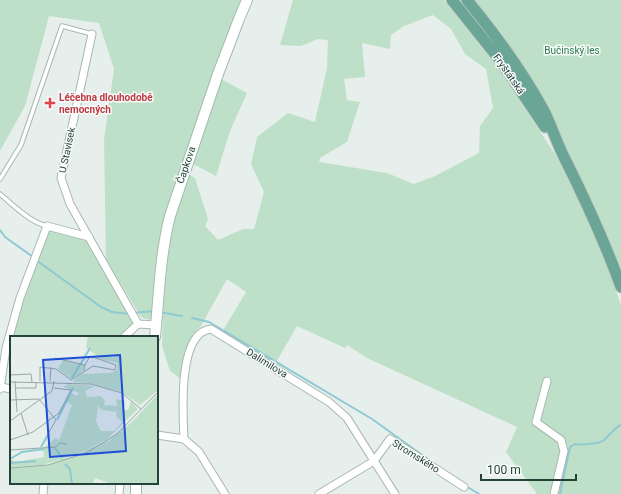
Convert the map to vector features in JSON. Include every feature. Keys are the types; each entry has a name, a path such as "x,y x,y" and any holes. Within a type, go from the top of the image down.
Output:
{"main road":[{"name":"Fryštátská","path":"452,0 500,60 560,151"},
{"name":"Fryštátská","path":"467,0 507,53 544,110 560,151 590,209 613,263 621,287"}],"street":[{"name":"Čapkova","path":"155,336 164,246 172,210 218,74 239,19 248,0"},
{"name":"U Stavisek","path":"92,34 61,178 70,204 138,324"},
{"path":"10,390 0,388 6,348 20,298 47,226 89,237"},
{"path":"125,336 138,324 156,325"},
{"name":"Dalimilova","path":"184,439 183,387 188,355 199,334 205,329 211,329 328,402 347,418 395,494"},
{"path":"547,381 536,422 561,440 564,451 554,494"},
{"path":"158,435 184,439 199,452 225,494"},
{"name":"Stromského","path":"374,460 390,439 464,487"},
{"path":"319,494 374,460"},
{"path":"43,494 44,484"},
{"path":"119,494 120,484"}],"lane":[{"path":"0,179 21,145 62,26 92,34"},
{"path":"0,194 40,225 47,226"}],"green space":[{"path":"0,0 242,0 167,211 155,316 149,320 141,317 106,260 104,140 114,69 99,23 49,16 25,106 0,151"},
{"path":"293,0 444,0 495,64 555,154 584,212 607,265 621,305 621,494 537,494 506,452 517,427 367,358 347,345 345,348 297,326 275,364 222,332 246,292 227,279 201,326 193,334 184,357 181,379 170,371 162,346 164,281 173,224 188,174 195,178 208,219 205,226 218,240 243,229 254,229 264,192 251,164 257,137 288,113 315,122 327,68 328,40 318,39 301,46 280,45","holes":["433,15 451,29 465,54 486,69 493,108 480,126 479,153 435,176 414,184 387,173 319,162 320,158 347,142 360,102 347,100 344,79 365,77 362,43 390,49 391,35 404,26"]},
{"name":"Bučinský les","path":"475,0 621,0 621,268 595,207 566,148 549,108 512,49"},
{"path":"221,79 247,93 230,131 216,176 193,164"},
{"path":"49,230 87,240 134,322 119,336 12,336 23,299"}],"waterway":[{"path":"0,230 5,237 33,257"},
{"path":"36,260 101,307 112,312 129,314"},
{"path":"134,313 153,311"},
{"path":"159,312 182,316"},
{"path":"192,318 209,322 372,419 436,465"},
{"path":"560,494 570,447 575,444 590,444 602,441 621,425"},
{"path":"466,486 479,494"}],"place":[{"name":"Léčebna dlouhodobě nemocných","path":"50,103"}]}
